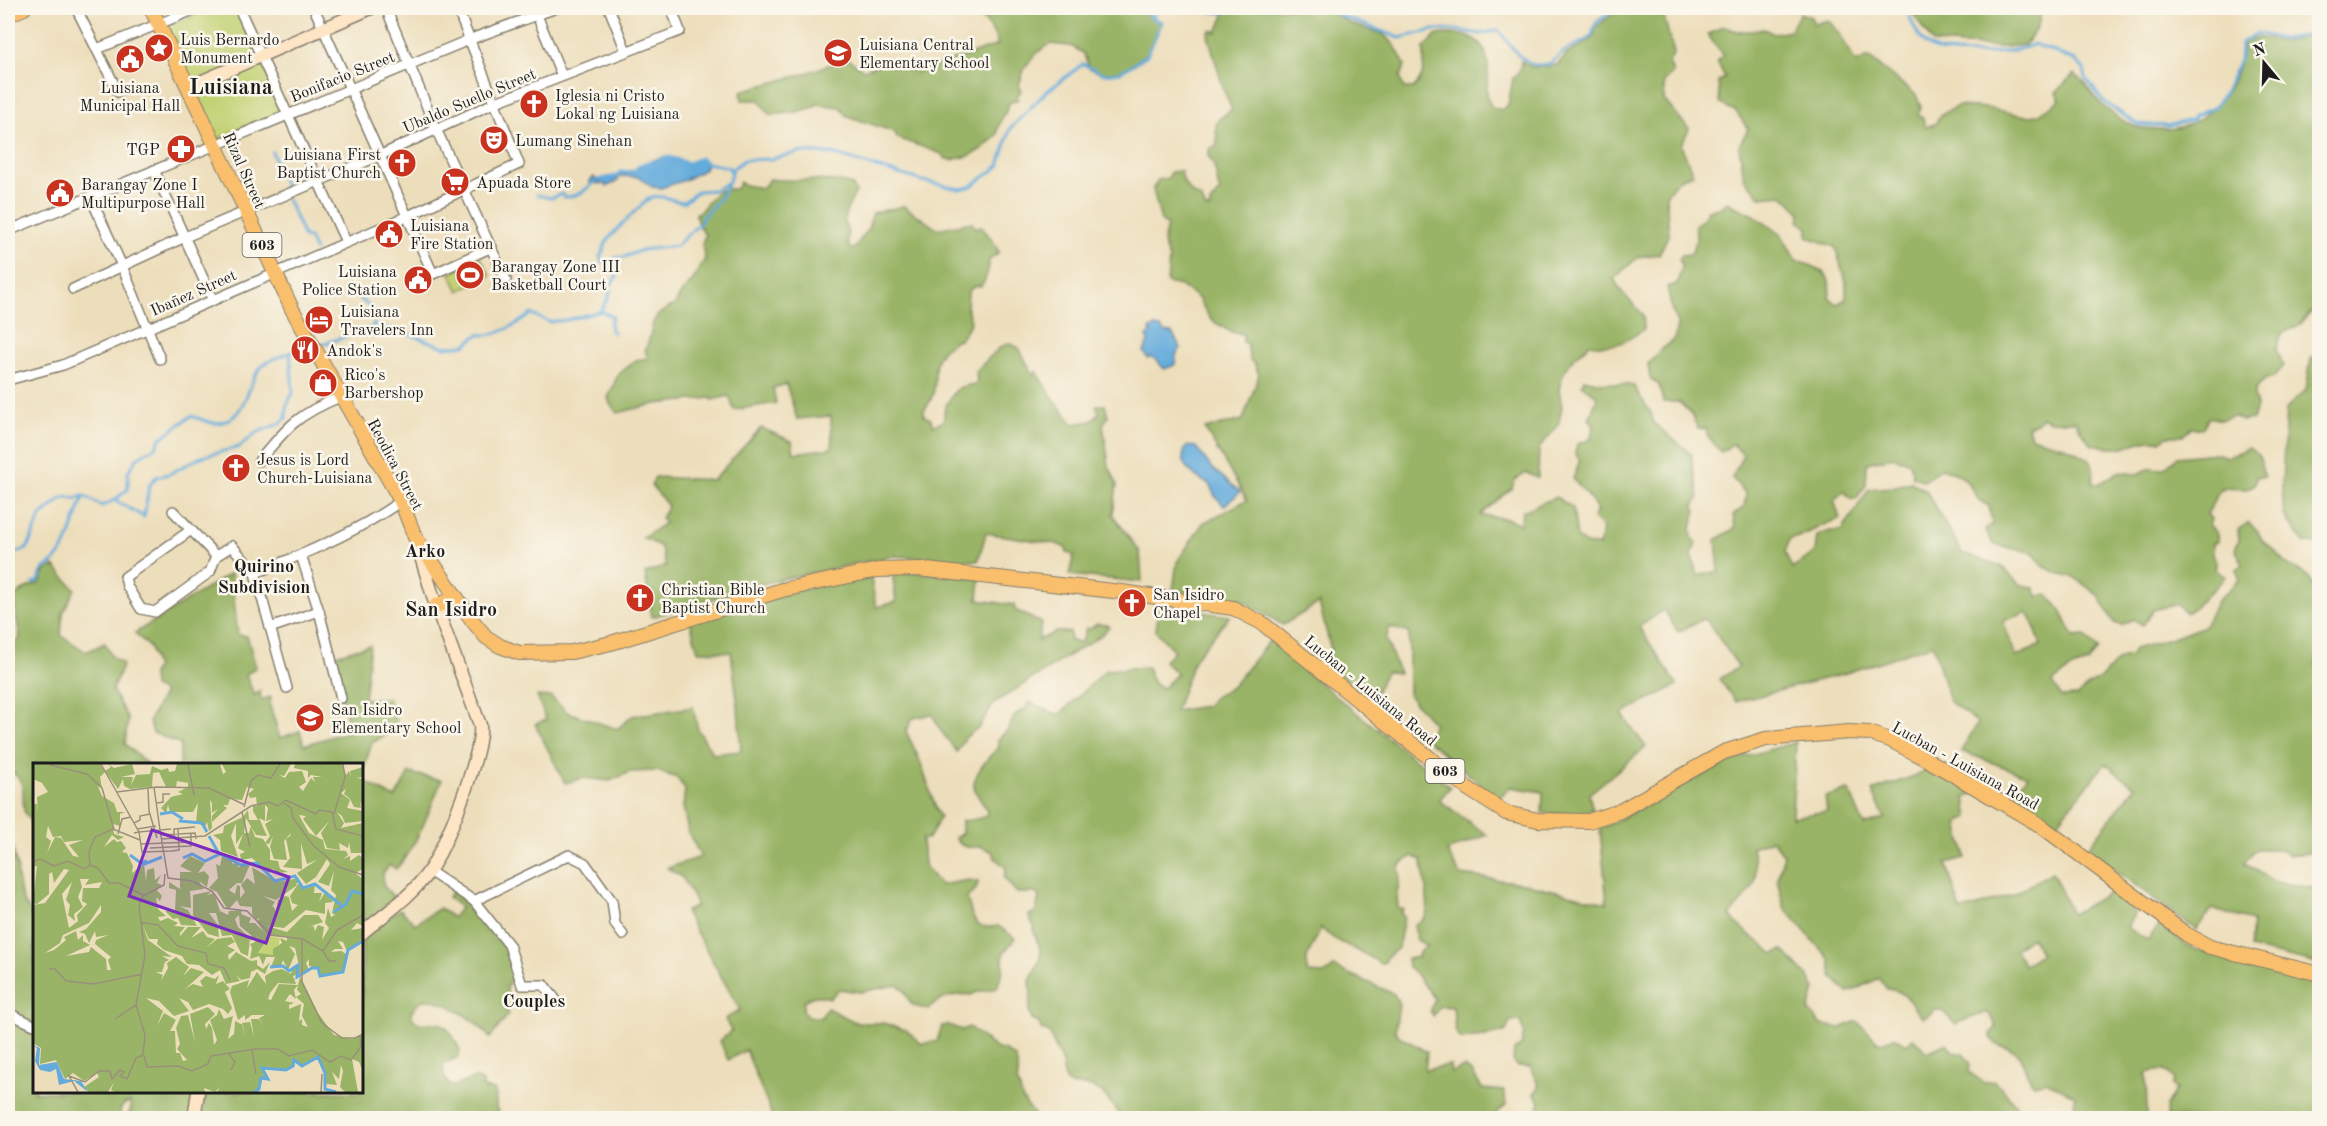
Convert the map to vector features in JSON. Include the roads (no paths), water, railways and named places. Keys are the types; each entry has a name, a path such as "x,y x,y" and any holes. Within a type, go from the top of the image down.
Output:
{"main road":[{"path":"8,15 24,8"},
{"name":"Rizal Street","path":"152,8 274,273 311,345"},
{"name":"Reodica Street","path":"311,345 401,501 415,537 472,621 486,637 500,646 519,653 540,654"},
{"name":"Lucban - Luisiana Road","path":"540,654 572,652 611,643 782,590 878,570 918,569 1122,592 1233,608 1262,623 1458,781 1506,813 1538,820 1589,821 1620,811 1724,752 1766,739 1849,732 1869,733 1890,740 1918,754 2040,825 2186,934 2202,943 2240,955 2319,974"},
{"path":"436,606 456,597"}],"street":[{"path":"76,8 118,92"},
{"path":"97,49 198,8"},
{"path":"239,8 289,113 346,242"},
{"path":"314,8 434,274 492,247"},
{"path":"189,87 371,8"},
{"path":"386,8 436,129 506,280"},
{"path":"458,8 496,102"},
{"name":"Bonifacio Street","path":"8,231 536,11 556,8"},
{"path":"609,8 626,51"},
{"name":"Ubaldo Suello Street","path":"73,288 245,210 381,154 496,102 680,31 671,8"},
{"path":"536,11 562,76"},
{"name":"Ibañez Street","path":"8,380 63,365 408,216 519,164 496,102"},
{"path":"154,170 213,300"},
{"path":"90,196 160,359"},
{"path":"259,461 288,426 312,408 340,397"},
{"path":"255,573 301,555 378,518 401,501"},
{"path":"173,511 216,556"},
{"path":"191,530 125,577 141,609 155,612 210,572 216,556 232,546 255,573 286,688"},
{"path":"363,932 405,897 429,871 444,844 482,736 436,606 415,537"},
{"path":"301,555 319,611 341,698"},
{"path":"270,628 319,611"},
{"path":"474,901 569,855 585,863 612,902 615,924 623,935"},
{"path":"429,871 474,901 508,945 522,985 544,985 555,1000"},
{"path":"8,1013 33,1025"},
{"path":"194,1119 198,1093"}],"water":[{"path":"669,157 688,163 701,158 707,163 705,169 685,180 661,188 652,187 639,177 619,176 618,181 606,187 605,184 590,183 594,177 596,180 617,176 620,172 635,171 646,163"},
{"path":"1155,327 1172,333 1181,348 1176,355 1175,365 1164,369 1157,360 1151,357 1148,359 1144,352 1148,342 1147,336 1151,333 1150,329"},
{"path":"1186,446 1196,447 1211,467 1240,492 1224,506 1215,496 1209,484 1194,475 1184,464"}],"waterway":[{"path":"729,182 715,190 698,191 684,202 652,197 636,210 608,240 600,257 602,262 611,262 615,258 642,250 676,246 700,223 704,215 720,198 729,182 732,169 744,160 771,159 800,152 832,154 923,181 960,189 970,187 999,166 1010,129 1046,92 1083,64 1104,74 1120,72 1147,55 1162,22 1152,18 1143,9 1127,8"},
{"path":"1152,18 1158,9 1162,8 1225,13 1228,8"},
{"path":"1328,8 1341,16 1400,38 1433,30 1482,34 1498,30 1519,56 1534,65 1549,64 1565,51 1591,37 1596,23 1616,8"},
{"path":"1905,8 1918,34 1930,47 1951,53 1966,54 2013,50 2034,44 2075,60 2084,69 2086,79 2103,101 2137,124 2167,126 2192,120 2194,116 2213,108 2225,92 2240,59 2241,43 2257,33 2282,39 2320,33"},
{"path":"272,152 286,189"},
{"path":"601,179 617,176 620,172 635,171 645,163 669,157 688,163 701,158 707,163 728,167 731,172"},
{"path":"537,195 551,198 562,194 564,197 573,196 585,190 595,181"},
{"path":"287,199 304,238 309,238 315,251"},
{"path":"601,311 610,294 609,287 617,276 611,262"},
{"path":"348,287 376,313 373,327"},
{"path":"321,345 373,327 396,329 444,347 465,345 479,334 499,332 531,314 549,322 601,311 613,317 610,323 614,333"},
{"path":"115,500 128,489 128,472 138,457 156,447 160,439 191,416 215,423 227,421 244,403 254,378 262,367 281,356 307,347"},
{"path":"33,583 38,581 44,568 59,556 84,496 102,506 115,500 144,517 149,486 156,477 169,474 201,457 239,447 256,433 281,423 286,418 287,405 293,393 290,352"},
{"path":"8,555 27,549 41,516 60,500 83,496"}],"place":[{"name":"Luis Bernardo Monument","path":"159,48"},
{"name":"Luisiana Central Elementary School","path":"838,53"},
{"name":"Luisiana Municipal Hall","path":"130,59"},
{"name":"Iglesia ni Cristo Lokal ng Luisiana","path":"534,104"},
{"name":"Lumang Sinehan","path":"494,140"},
{"name":"TGP","path":"181,149"},
{"name":"Luisiana First Baptist Church","path":"402,163"},
{"name":"Apuada Store","path":"455,182"},
{"name":"Barangay Zone I Multipurpose Hall","path":"60,193"},
{"name":"Luisiana Fire Station","path":"389,234"},
{"name":"Barangay Zone III Basketball Court","path":"470,275"},
{"name":"Luisiana Police Station","path":"418,280"},
{"name":"Luisiana Travelers Inn","path":"319,320"},
{"name":"Andok's","path":"305,350"},
{"name":"Rico's Barbershop","path":"323,383"},
{"name":"Jesus is Lord Church-Luisiana","path":"236,468"},
{"name":"Christian Bible Baptist Church","path":"640,598"},
{"name":"San Isidro Chapel","path":"1132,603"},
{"name":"San Isidro Elementary School","path":"310,718"}],"district":[{"name":"Luisiana","path":"231,86"},
{"name":"Arko","path":"425,551"},
{"name":"Quirino Subdivision","path":"264,576"},
{"name":"San Isidro","path":"451,609"},
{"name":"Couples","path":"534,1001"}]}
